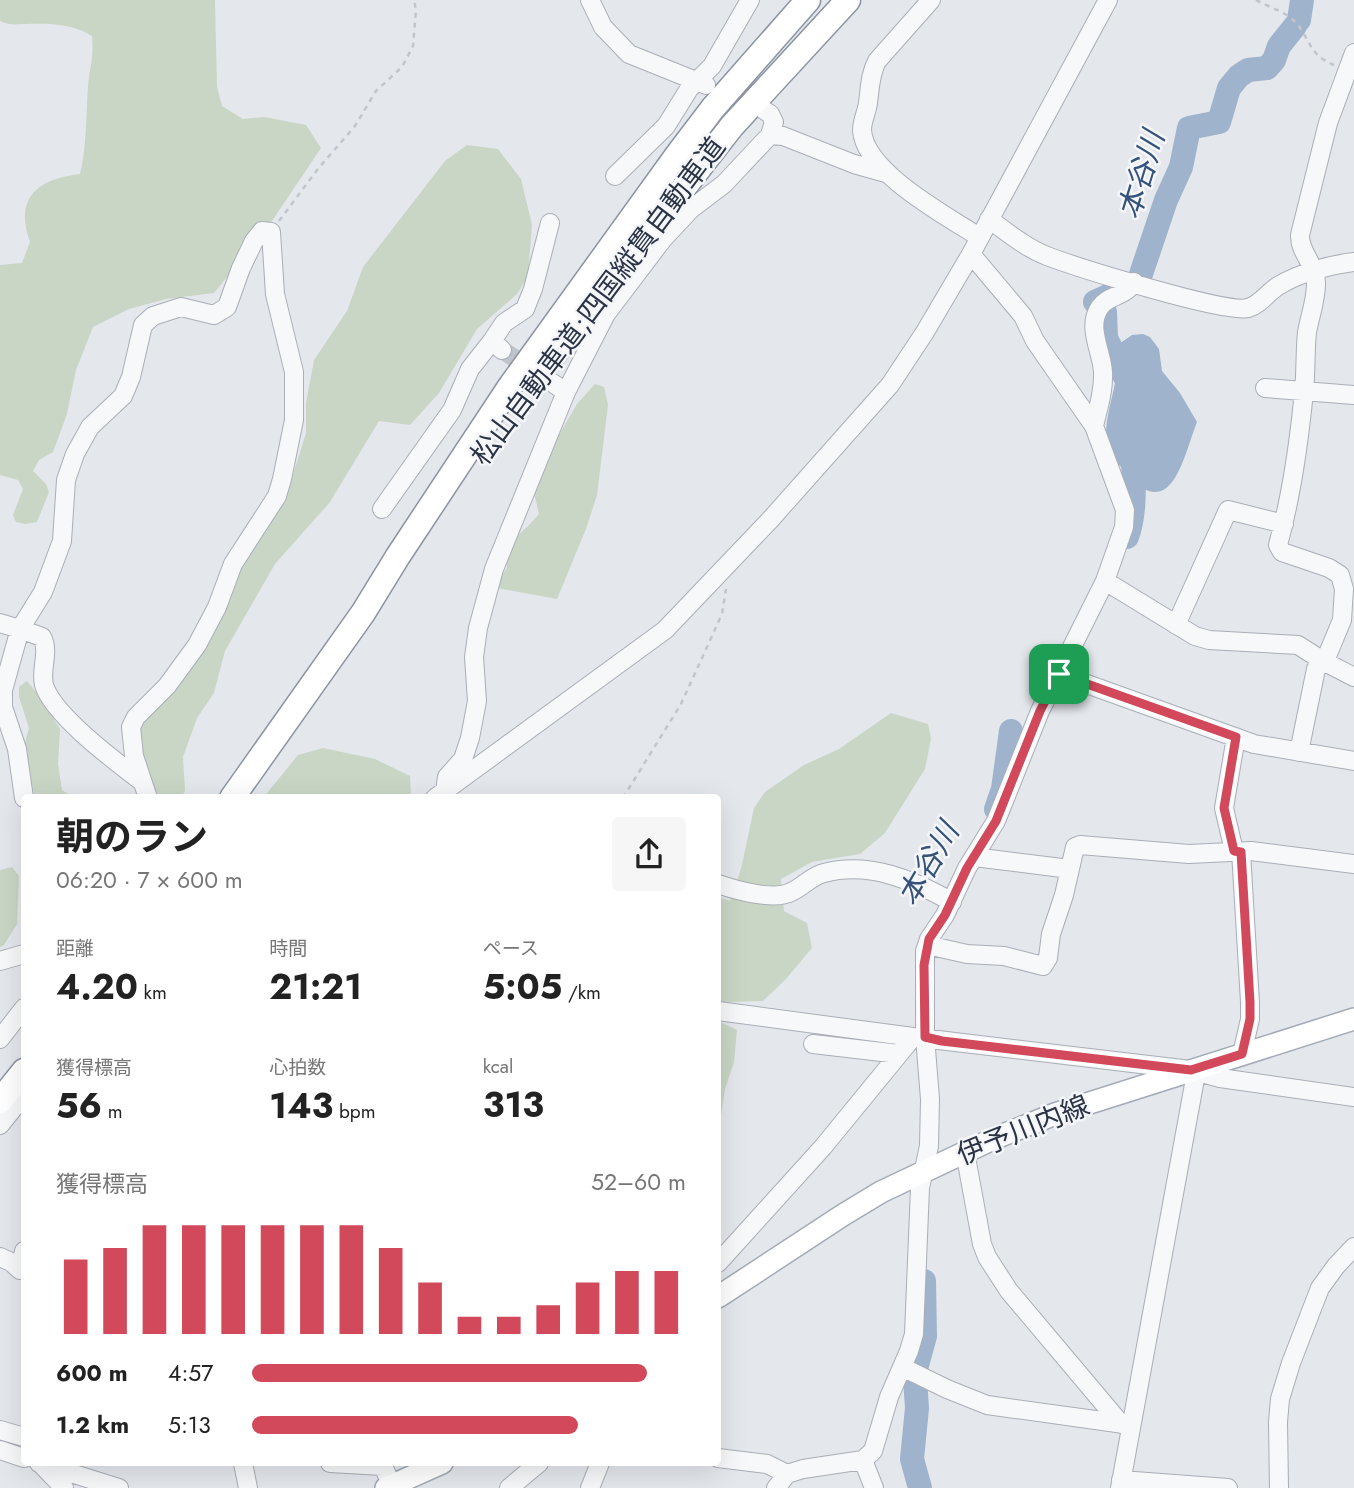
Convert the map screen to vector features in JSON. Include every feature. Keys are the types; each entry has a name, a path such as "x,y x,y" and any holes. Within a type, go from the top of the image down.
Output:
{"highway":[{"name":"松山自動車道;四国縦貫自動車道","path":"363,613 509,388 678,154 808,0"},
{"name":"松山自動車道;四国縦貫自動車道","path":"235,794 363,613 404,561 521,398 660,216 732,126 848,0"},
{"path":"0,1101 21,1075"}],"main road":[{"name":"伊予川内線","path":"721,1295 843,1214 965,1152 1055,1114 1354,1019"},
{"path":"390,1487 436,1466"}],"street":[{"path":"590,0 603,27 629,54 704,84"},
{"path":"615,176 666,126 689,89 704,84 750,0"},
{"path":"931,0 872,70 862,129 866,145 886,173 979,237"},
{"path":"440,794 613,670 674,621 779,511 890,385 971,254 1108,0"},
{"path":"1299,752 1316,669 1327,656 1348,620 1340,575 1329,568 1282,552 1279,545 1295,468 1307,333 1316,287 1316,271 1300,244 1300,235 1328,124 1348,76 1354,53"},
{"path":"440,794 447,778 463,759 470,738 477,701 474,657 478,628 494,569 558,387 606,314 663,239 691,209 724,184 770,135 774,122 764,110"},
{"path":"770,135 783,136 854,164 886,173"},
{"path":"989,219 1046,256 1182,297 1238,309 1249,308 1275,287 1316,271 1354,262"},
{"path":"382,509 452,410 470,369 497,345 504,323 525,309 550,223"},
{"path":"23,794 16,750 3,707 3,690 20,629 43,592 62,541 66,480 75,454 90,427 123,396 131,377 143,324 153,316 181,307 214,315 227,307 254,241 262,231 271,232 275,294 294,372 294,420 282,479 276,496 233,564 217,607 197,645 167,687 136,717 131,727 133,748 144,790"},
{"path":"721,1458 767,1464 781,1481 803,1469 863,1460 873,1451 889,1396 914,1334 920,1188 929,1146 930,1099 919,1037 927,945 996,821 1040,711 1105,581 1124,527 1125,510 1094,426 1035,341 1023,316 971,254"},
{"path":"1094,426 1103,370 1095,336 1098,309 1105,302 1130,290 1134,282"},
{"path":"1265,388 1354,395"},
{"path":"1176,625 1228,509 1284,524"},
{"path":"1105,581 1195,636 1209,640 1298,645 1354,677"},
{"path":"0,623 42,636 46,644 43,681 49,697 144,790"},
{"path":"1059,674 1254,744 1354,761"},
{"path":"1236,737 1224,808 1237,851 1250,1002 1250,1019 1242,1054"},
{"path":"927,945 967,954 1004,956 1043,966 1048,958 1051,934 1064,895 1075,847 1080,845 1189,854 1237,851 1354,864"},
{"path":"974,857 1070,869"},
{"path":"721,885 739,891 777,895 791,893 821,873 846,869 879,872 919,883 952,902"},
{"path":"0,961 21,955"},
{"path":"721,1011 1191,1070 1220,1078 1354,1097"},
{"path":"0,1039 21,1012"},
{"path":"721,1260 822,1147 899,1054 919,1037"},
{"path":"813,1044 899,1054"},
{"path":"1191,1070 1195,1079 1126,1424 1120,1484 1228,1488"},
{"path":"0,1125 21,1098"},
{"path":"965,1152 982,1244 987,1257 1016,1300 1126,1424"},
{"path":"1279,1488 1280,1399 1320,1288 1354,1247"},
{"path":"0,1257 21,1269"},
{"path":"0,1271 21,1270"},
{"path":"902,1367 947,1390 987,1405 1126,1424"},
{"path":"0,1430 21,1436"},
{"path":"0,1450 21,1457"},
{"path":"863,1460 874,1488"},
{"path":"43,1466 64,1488"},
{"path":"49,1466 119,1488"},
{"path":"244,1466 248,1488"},
{"path":"383,1466 390,1487"},
{"path":"509,1488 535,1466"},
{"path":"590,1488 599,1466"}],"path":[{"path":"271,232 317,170 355,126 376,91 402,67 413,46 416,10 414,0"},
{"path":"1256,0 1273,7 1298,24 1314,53 1348,76"},
{"path":"625,794 681,704 722,614 725,586"}],"green space":[{"path":"0,0 215,0 217,87 222,106 243,119 264,117 306,125 321,148 274,218 214,293 166,299 129,309 93,327 76,370 67,414 53,452 39,460 33,471 46,484 49,492 37,522 25,524 16,522 13,515 23,489 18,480 0,475 0,265 22,263 30,242 25,214 27,202 33,193 52,181 80,174 85,141 92,36 61,25 10,24 0,21"},
{"path":"467,145 498,149 521,179 532,225 528,276 517,294 477,329 439,393 410,425 379,421 330,502 275,564 225,651 214,693 197,718 183,757 185,791 183,794 158,794 143,768 138,726 193,658 252,550 287,494 306,433 306,403 314,360 347,311 363,267 445,161"},
{"path":"595,384 604,387 608,405 597,495 557,599 497,588 498,579 507,568 504,552 539,514 534,493 556,440 577,404"},
{"path":"27,681 60,729 58,764 62,790 68,794 34,794 24,746 29,728 19,697 19,687"},
{"path":"891,713 928,724 931,739 925,769 885,833 860,854 812,862 781,879 784,911 807,923 812,948 763,1001 721,1002 721,898 730,901 741,869 754,808 765,792 804,765 839,749"},
{"path":"323,748 375,759 410,776 411,794 266,794 298,755"},
{"path":"12,867 19,876 17,924 0,947 0,870"},
{"path":"721,1022 737,1030 734,1062 725,1089 721,1115"}],"water":[{"path":"1143,334 1150,337 1159,349 1162,371 1180,393 1197,422 1173,481 1164,489 1154,492 1141,487 1125,472 1112,455 1106,440 1107,420 1116,377 1116,346 1132,335"}],"waterway":[{"name":"本谷川","path":"1299,20 1302,0"},
{"name":"本谷川","path":"1141,274 1166,200 1181,167 1189,128 1219,122 1229,88 1248,70 1267,68 1274,60 1279,46 1295,26"},
{"name":"本谷川","path":"1108,296 1095,302 1105,312 1106,338 1129,385"},
{"name":"本谷川","path":"1127,537 1133,504 1133,448"},
{"name":"本谷川","path":"996,809 1003,789 1011,731"},
{"name":"本谷川","path":"917,1365 925,1336 924,1281"},
{"name":"本谷川","path":"915,1379 917,1408 912,1459 920,1488"}],"tunnel":[{"path":"502,350 551,382"}],"route":[{"path":"1059,674 1236,737 1224,808 1234,851 1241,852 1246,915 1250,1019 1242,1054 1191,1070 925,1037 924,965 929,939 996,821 1040,711 1059,674"}]}
